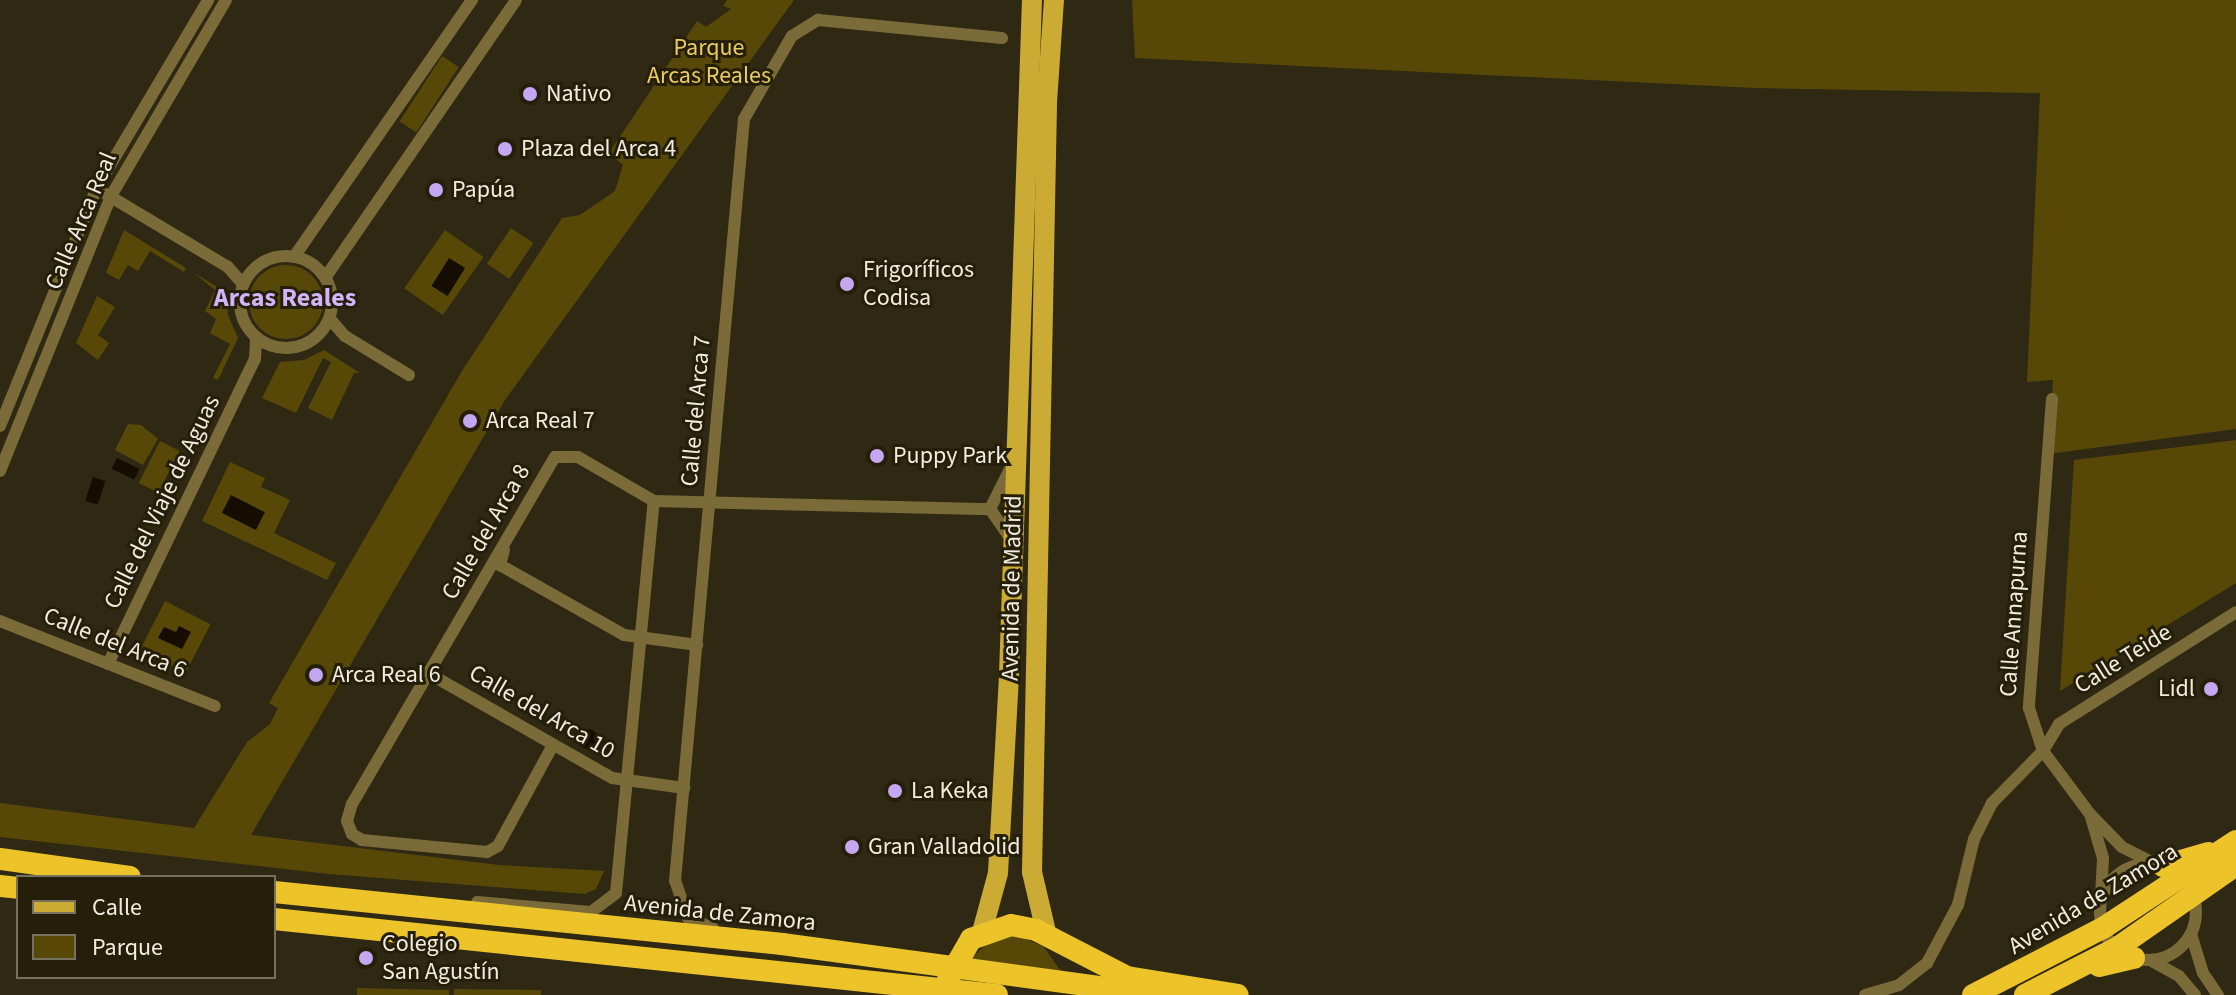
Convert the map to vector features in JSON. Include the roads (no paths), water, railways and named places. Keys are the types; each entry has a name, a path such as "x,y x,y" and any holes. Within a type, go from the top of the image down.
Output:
{"highway":[{"path":"2160,865 2233,855"},
{"path":"2191,905 2233,855"},
{"name":"Avenida de Zamora","path":"2025,995 2071,973 2134,955 2191,905 2233,855"},
{"path":"0,859 116,875"},
{"name":"Avenida de Zamora","path":"276,892 782,944 952,966 1074,988 1160,995"},
{"name":"Avenida de Zamora","path":"1973,995 2070,947 2101,913 2191,905"},
{"path":"276,919 997,995"},
{"path":"948,992 952,966 962,948 982,932 1011,925 1053,940 1127,977 1238,995"},
{"path":"1053,940 1074,988"},
{"path":"879,981 905,995"}],"main road":[{"name":"Avenida de Madrid","path":"982,932 998,873 1015,546 1032,0"},
{"name":"Avenida de Madrid","path":"1053,940 1032,872 1046,134 1054,0"}],"street":[{"name":"Calle Arca Real","path":"0,426 96,189 208,0"},
{"name":"Calle Arca Real","path":"0,471 111,196 226,0"},
{"path":"294,257 472,0"},
{"path":"325,278 516,0"},
{"name":"Calle del Arca 7","path":"782,944 702,927 688,918 675,881 744,119 792,36 818,20 1002,38"},
{"path":"96,189 228,267 243,284"},
{"path":"294,257 325,278 332,298 326,324 305,345 270,346 256,338 241,313 243,284 251,272 270,259 294,257"},
{"path":"228,267 251,272"},
{"path":"326,324 409,375"},
{"name":"Calle del Viaje de Aguas","path":"108,664 255,359 256,338"},
{"name":"Calle del Viaje de Aguas","path":"255,359 270,346"},
{"name":"Calle Annapurna","path":"2052,399 2029,708 2043,751 2090,814 2122,847 2160,865 2191,905"},
{"name":"Calle del Arca 8","path":"553,745 498,846 487,852 362,840 352,834 347,821 428,673 555,457 565,454 654,501 990,509"},
{"path":"990,509 1018,454"},
{"name":"Calle del Arca 7","path":"391,903 462,901 591,912 604,905 621,876 654,501"},
{"name":"Avenida de Madrid","path":"990,509 1015,546"},
{"path":"508,535 500,565 624,635 697,645"},
{"name":"Calle Teide","path":"1865,995 1899,985 1927,963 1946,935 1974,839 1992,803 2043,751 2059,724 2236,612"},
{"name":"Calle del Arca 6","path":"0,621 215,706"},
{"name":"Calle del Arca 10","path":"428,673 612,778 684,788"},
{"name":"Calle Annapurna","path":"2090,814 2103,858 2101,913"},
{"path":"2160,865 2121,872 2101,913 2134,955 2179,976 2195,995"},
{"path":"2134,955 2175,952 2191,905"},
{"path":"2191,905 2203,973 2218,995"}],"place":[{"name":"Nativo","path":"530,94"},
{"name":"Plaza del Arca 4","path":"505,149"},
{"name":"Papúa","path":"436,190"},
{"name":"Frigoríficos Codisa","path":"847,284"},
{"name":"Arca Real 7","path":"470,421"},
{"name":"Puppy Park","path":"877,456"},
{"name":"Arca Real 6","path":"316,675"},
{"name":"Lidl","path":"2211,689"},
{"name":"La Keka","path":"895,791"},
{"name":"Gran Valladolid","path":"852,847"},
{"name":"Colegio San Agustín","path":"366,958"}],"district":[{"name":"Arcas Reales","path":"285,298"}],"park label":[{"name":"Parque Arcas Reales","path":"709,62"}]}
